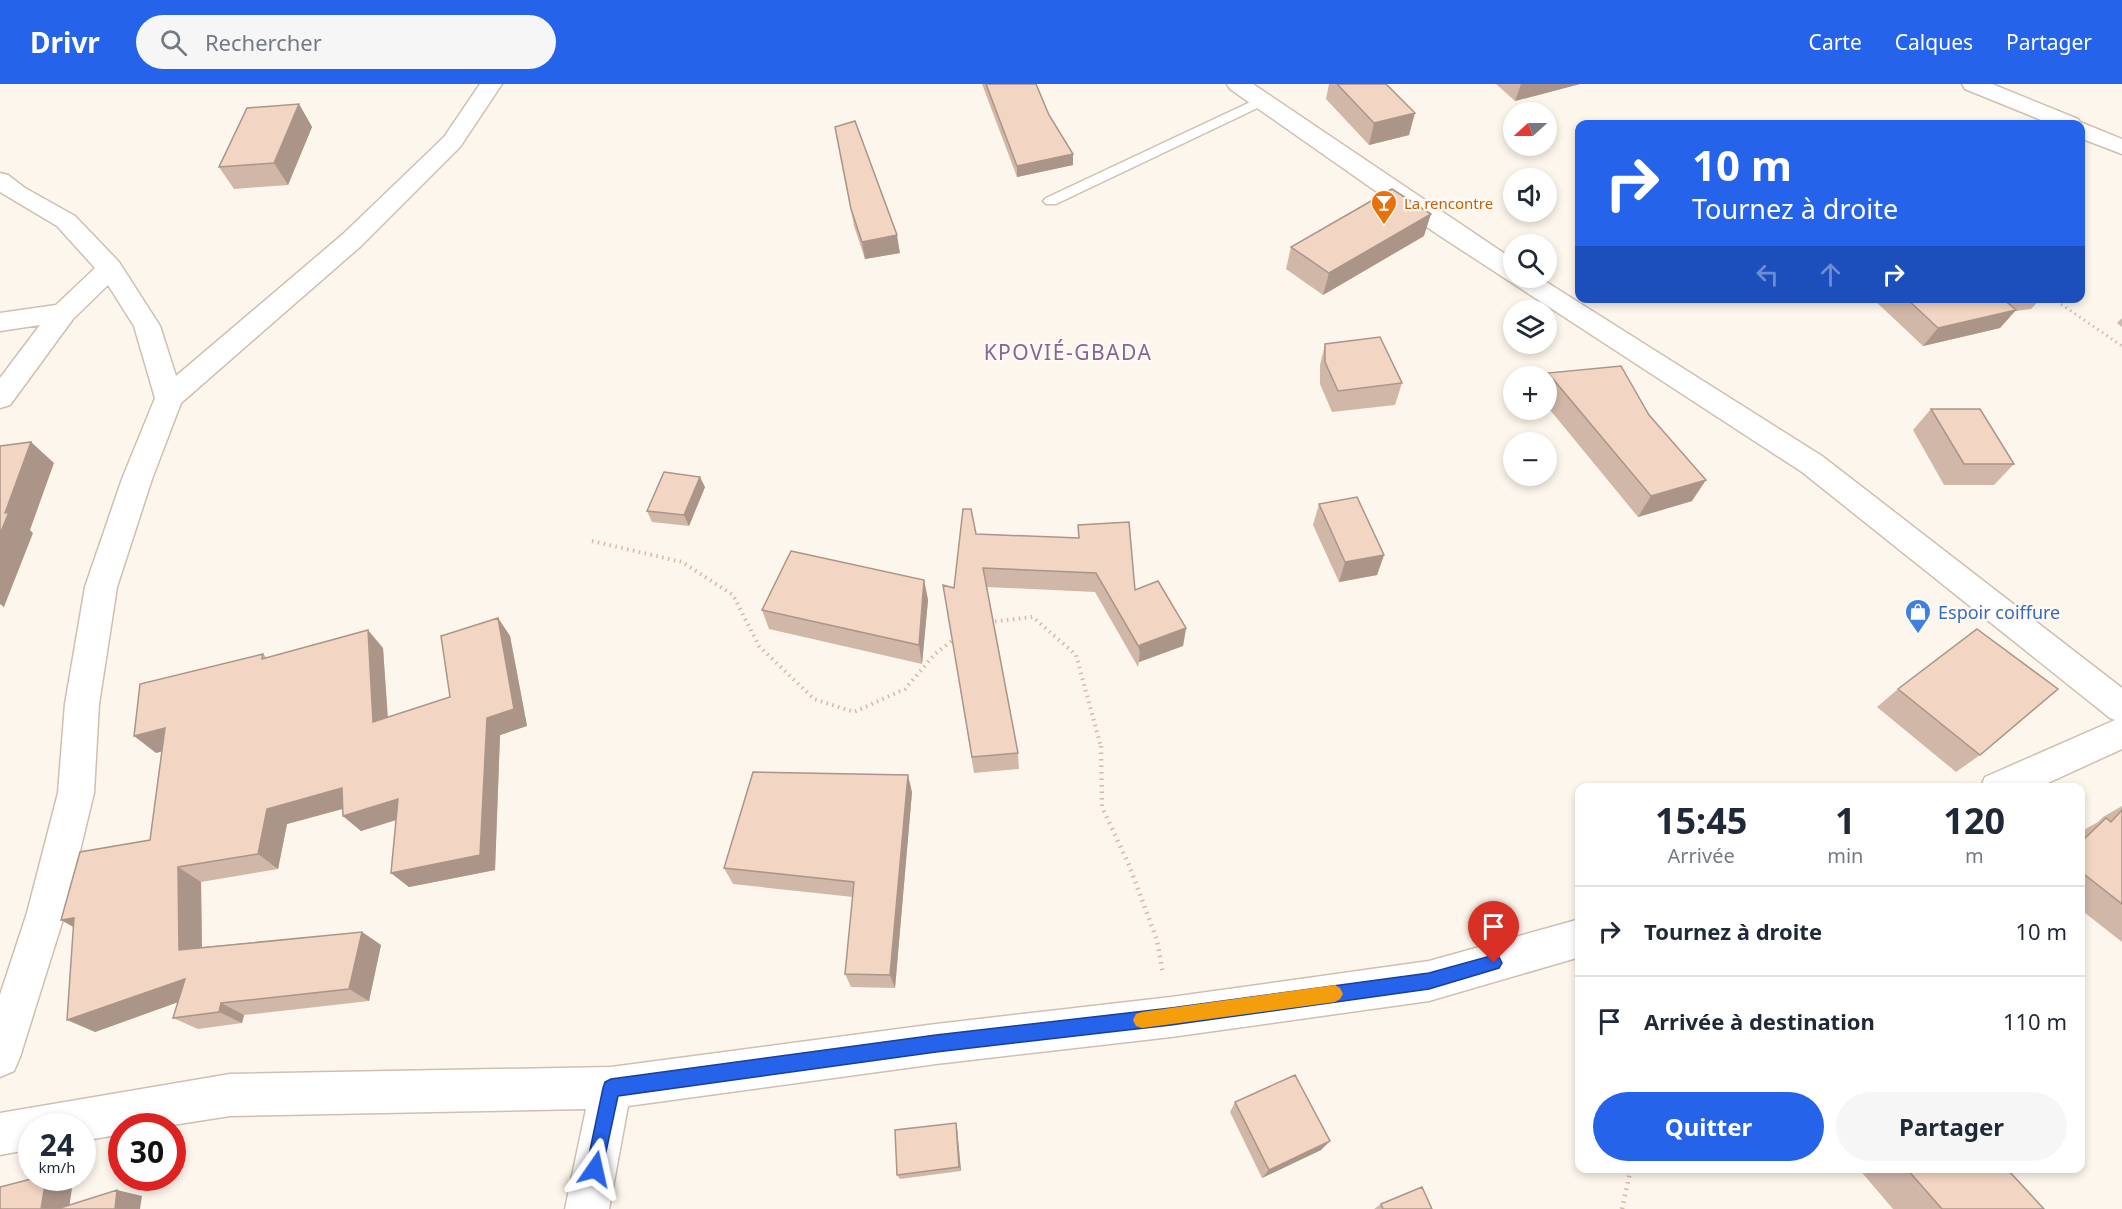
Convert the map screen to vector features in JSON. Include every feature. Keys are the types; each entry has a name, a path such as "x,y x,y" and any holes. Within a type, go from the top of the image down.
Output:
{"street":[{"path":"0,1057 46,913 76,794 82,704 101,587 137,479 169,398 352,240 452,142 491,84"},
{"path":"1238,84 1503,265"},
{"path":"1972,84 2060,120"},
{"path":"2085,131 2122,147"},
{"path":"0,180 16,192 66,220 110,268 147,326 169,398"},
{"path":"0,398 64,313 110,268"},
{"path":"1538,288 1812,464 2122,708"},
{"path":"0,322 64,313"},
{"path":"2009,783 2122,733"},
{"path":"96,1117 230,1095 611,1088 936,1044 1171,1017 1429,981 1575,939"},
{"path":"587,1209 611,1088"},
{"path":"0,1134 18,1131"}],"lane":[{"path":"1051,201 1261,101"}],"path":[{"path":"2059,303 2122,346"},
{"path":"592,541 682,562 733,595 759,646 790,676 814,699 854,712 905,689 935,654 962,632"},
{"path":"981,623 1033,617 1076,655 1101,740 1102,807 1129,865 1157,940 1171,1017"},
{"path":"1622,1209 1631,1173"}],"building":[{"path":"986,84 1036,84 1049,115 1073,154 1017,166"},
{"path":"1337,84 1386,84 1415,113 1374,123"},
{"path":"299,104 274,163 219,167 247,108"},
{"path":"855,121 897,235 862,242 851,209 835,127"},
{"path":"1392,189 1431,214 1329,273 1291,247"},
{"path":"1911,303 2008,303 2016,310 1938,328"},
{"path":"1380,337 1402,383 1338,391 1325,362 1325,344"},
{"path":"1621,366 1649,415 1706,480 1651,496 1557,384 1557,372"},
{"path":"1931,409 1980,409 2014,464 1964,464"},
{"path":"31,442 5,513 9,512 0,534 0,446"},
{"path":"664,472 700,477 684,515 647,511"},
{"path":"1357,497 1384,555 1345,562 1319,504"},
{"path":"963,509 971,509 976,534 1079,538 1078,525 1129,522 1135,590 1158,581 1186,628 1140,645 1140,649 1096,573 983,568 1018,753 972,757 943,585 954,588"},
{"path":"791,551 924,580 919,645 762,610"},
{"path":"498,618 514,709 487,718 480,855 391,873 398,799 343,816 342,788 267,809 258,854 178,867 179,950 362,932 349,989 221,1003 219,1012 173,1018 185,979 67,1020 74,918 61,920 80,852 150,840 165,728 134,736 140,684 263,654 262,659 368,630 373,722 450,697 441,636"},
{"path":"1977,629 2058,689 1980,755 1898,689"},
{"path":"753,772 908,775 890,975 845,974 854,882 724,868"},
{"path":"2122,810 2122,904 2085,875 2085,838 2106,818 2111,822"},
{"path":"1295,1075 1330,1141 1269,1170 1235,1102"},
{"path":"956,1123 959,1167 897,1175 895,1130"},
{"path":"1910,1173 2011,1173 2044,1209 1942,1209"},
{"path":"18,1182 18,1191 44,1191 41,1209 0,1209 0,1187"},
{"path":"1422,1187 1432,1209 1383,1209 1381,1204"},
{"path":"114,1191 117,1191 115,1209 57,1209"}],"slow traffic":[{"path":"1142,1020 1335,994"}],"place":[{"name":"La rencontre","path":"1384,226"},
{"name":"Espoir coiffure","path":"1918,635"}],"district":[{"name":"KPOVIÉ-GBADA","path":"1068,352"}],"route":[{"path":"595,1169 611,1088 936,1044 1171,1017 1429,981 1494,963"}]}
